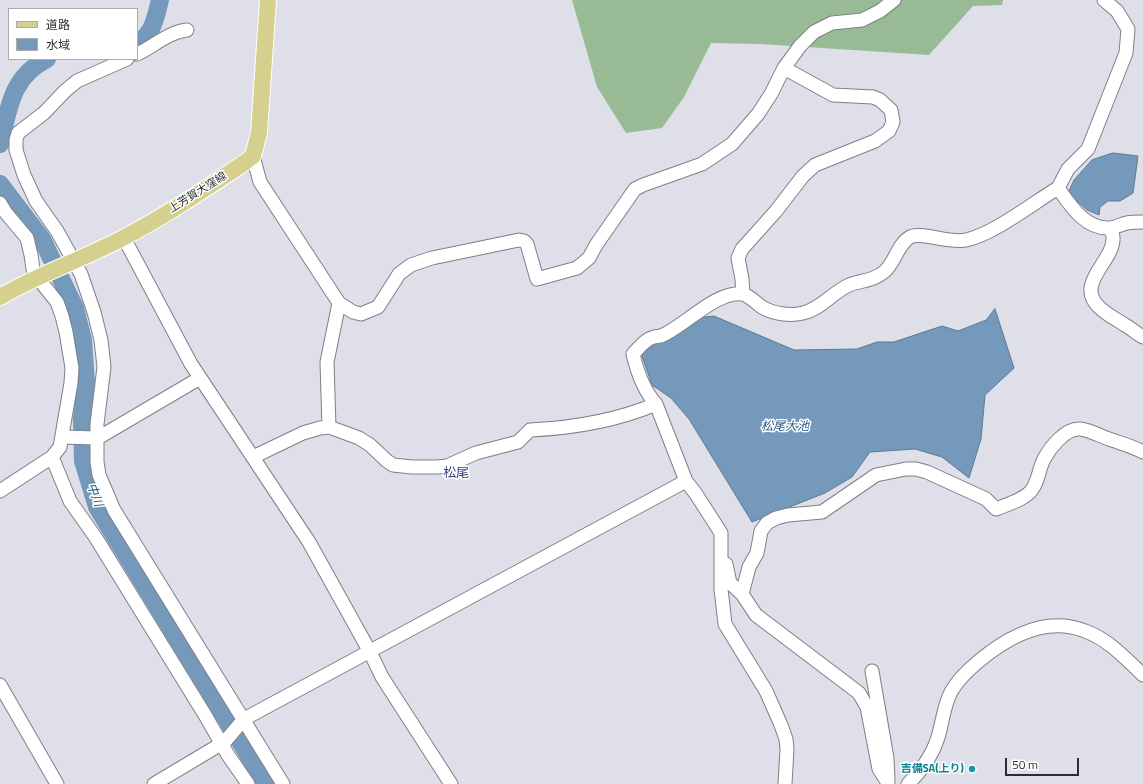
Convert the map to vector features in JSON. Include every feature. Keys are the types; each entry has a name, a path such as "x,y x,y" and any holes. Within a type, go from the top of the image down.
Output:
{"main road":[{"path":"253,156 259,133 268,0"},
{"name":"上芳賀大窪線","path":"0,297 41,276 124,238 180,205 253,156"}],"street":[{"path":"253,156 260,182 339,303 353,312 360,314 378,307 399,274 411,265 432,258 519,240 524,241 527,244 537,279 577,268 589,258 635,189 702,164 732,144 758,114 771,94 784,68 800,46 814,32 832,23 862,20 880,11 894,0"},
{"path":"785,784 787,749 786,739 781,725 766,691 725,624 720,589 721,534 686,481 656,404 644,386 633,354 642,344 653,337 662,336 701,309 732,294 743,294 763,308 782,314 802,313 812,310 841,290 851,285 874,279 886,271 904,243 910,237 921,235 948,241 965,241 1000,225 1058,188 1068,169 1088,149 1126,53 1128,29 1117,10 1104,0"},
{"path":"138,54 180,30 187,30"},
{"path":"125,60 77,81 44,113 18,133 16,150 24,175 36,201 57,231 72,263 81,274 94,312 101,340 104,367 94,438 99,476 114,510 283,784"},
{"path":"743,294 738,258 742,249 776,212 803,176 815,165 875,141 889,131 893,122 891,110 880,100 873,97 833,95 784,68"},
{"path":"1058,188 1083,219 1097,227 1110,228 1127,223 1143,222"},
{"path":"0,203 6,213 27,238 33,269 41,276 57,302 62,316 72,368 65,437 60,447 52,457 0,491"},
{"path":"1110,228 1113,236 1112,245 1093,279 1093,299 1108,315 1143,337"},
{"path":"124,238 191,364 309,542 370,652 382,677 451,784"},
{"path":"329,427 327,362 339,303"},
{"path":"65,437 94,438 103,436 200,378"},
{"path":"253,457 303,433 329,427 359,438 370,445 393,465 412,467 447,466 476,454 518,442 530,430 556,429 602,421 636,412 656,404"},
{"path":"742,594 749,567 757,553 761,531 767,523 776,518 788,515 822,512 876,476 906,469 916,469 928,472 986,499 996,509 1024,496 1033,489 1043,460 1059,440 1072,430 1080,429 1088,431 1131,446 1143,452"},
{"path":"52,457 70,501 100,545 201,708 222,745 248,784"},
{"path":"154,784 216,747 222,745 244,720 686,481"},
{"path":"722,544 730,583 742,594 756,615 859,693 867,707 879,769 888,784"},
{"path":"908,784 925,766 932,755 950,694 957,682 969,669 988,653 1024,632 1051,626 1074,628 1086,631 1100,638 1143,675"},
{"path":"872,671 887,758 888,784"},
{"path":"0,685 57,784"}],"green space":[{"path":"572,0 1003,0 1002,5 973,6 929,55 761,44 711,43 684,97 662,128 626,133 597,87"}],"water":[{"path":"1113,153 1138,156 1133,193 1120,201 1108,201 1100,207 1099,215 1087,210 1068,193 1074,180 1092,160"},
{"name":"松尾大池","path":"995,309 1014,368 985,395 981,439 969,478 942,457 915,449 870,452 852,477 825,493 752,522 689,419 671,398 652,385 640,350 696,318 714,316 794,350 857,349 877,342 894,342 942,326 958,331 986,320"}],"waterway":[{"name":"中川","path":"138,43 147,35 153,25 160,0"},
{"name":"中川","path":"0,144 13,95 26,75 35,66 45,60"},
{"name":"中川","path":"0,184 42,239 75,308 83,340 86,383 82,418 83,461 97,507 266,784"}],"place":[{"name":"吉備SA(上り)","path":"972,769"}],"district":[{"name":"松尾","path":"456,474"}]}
